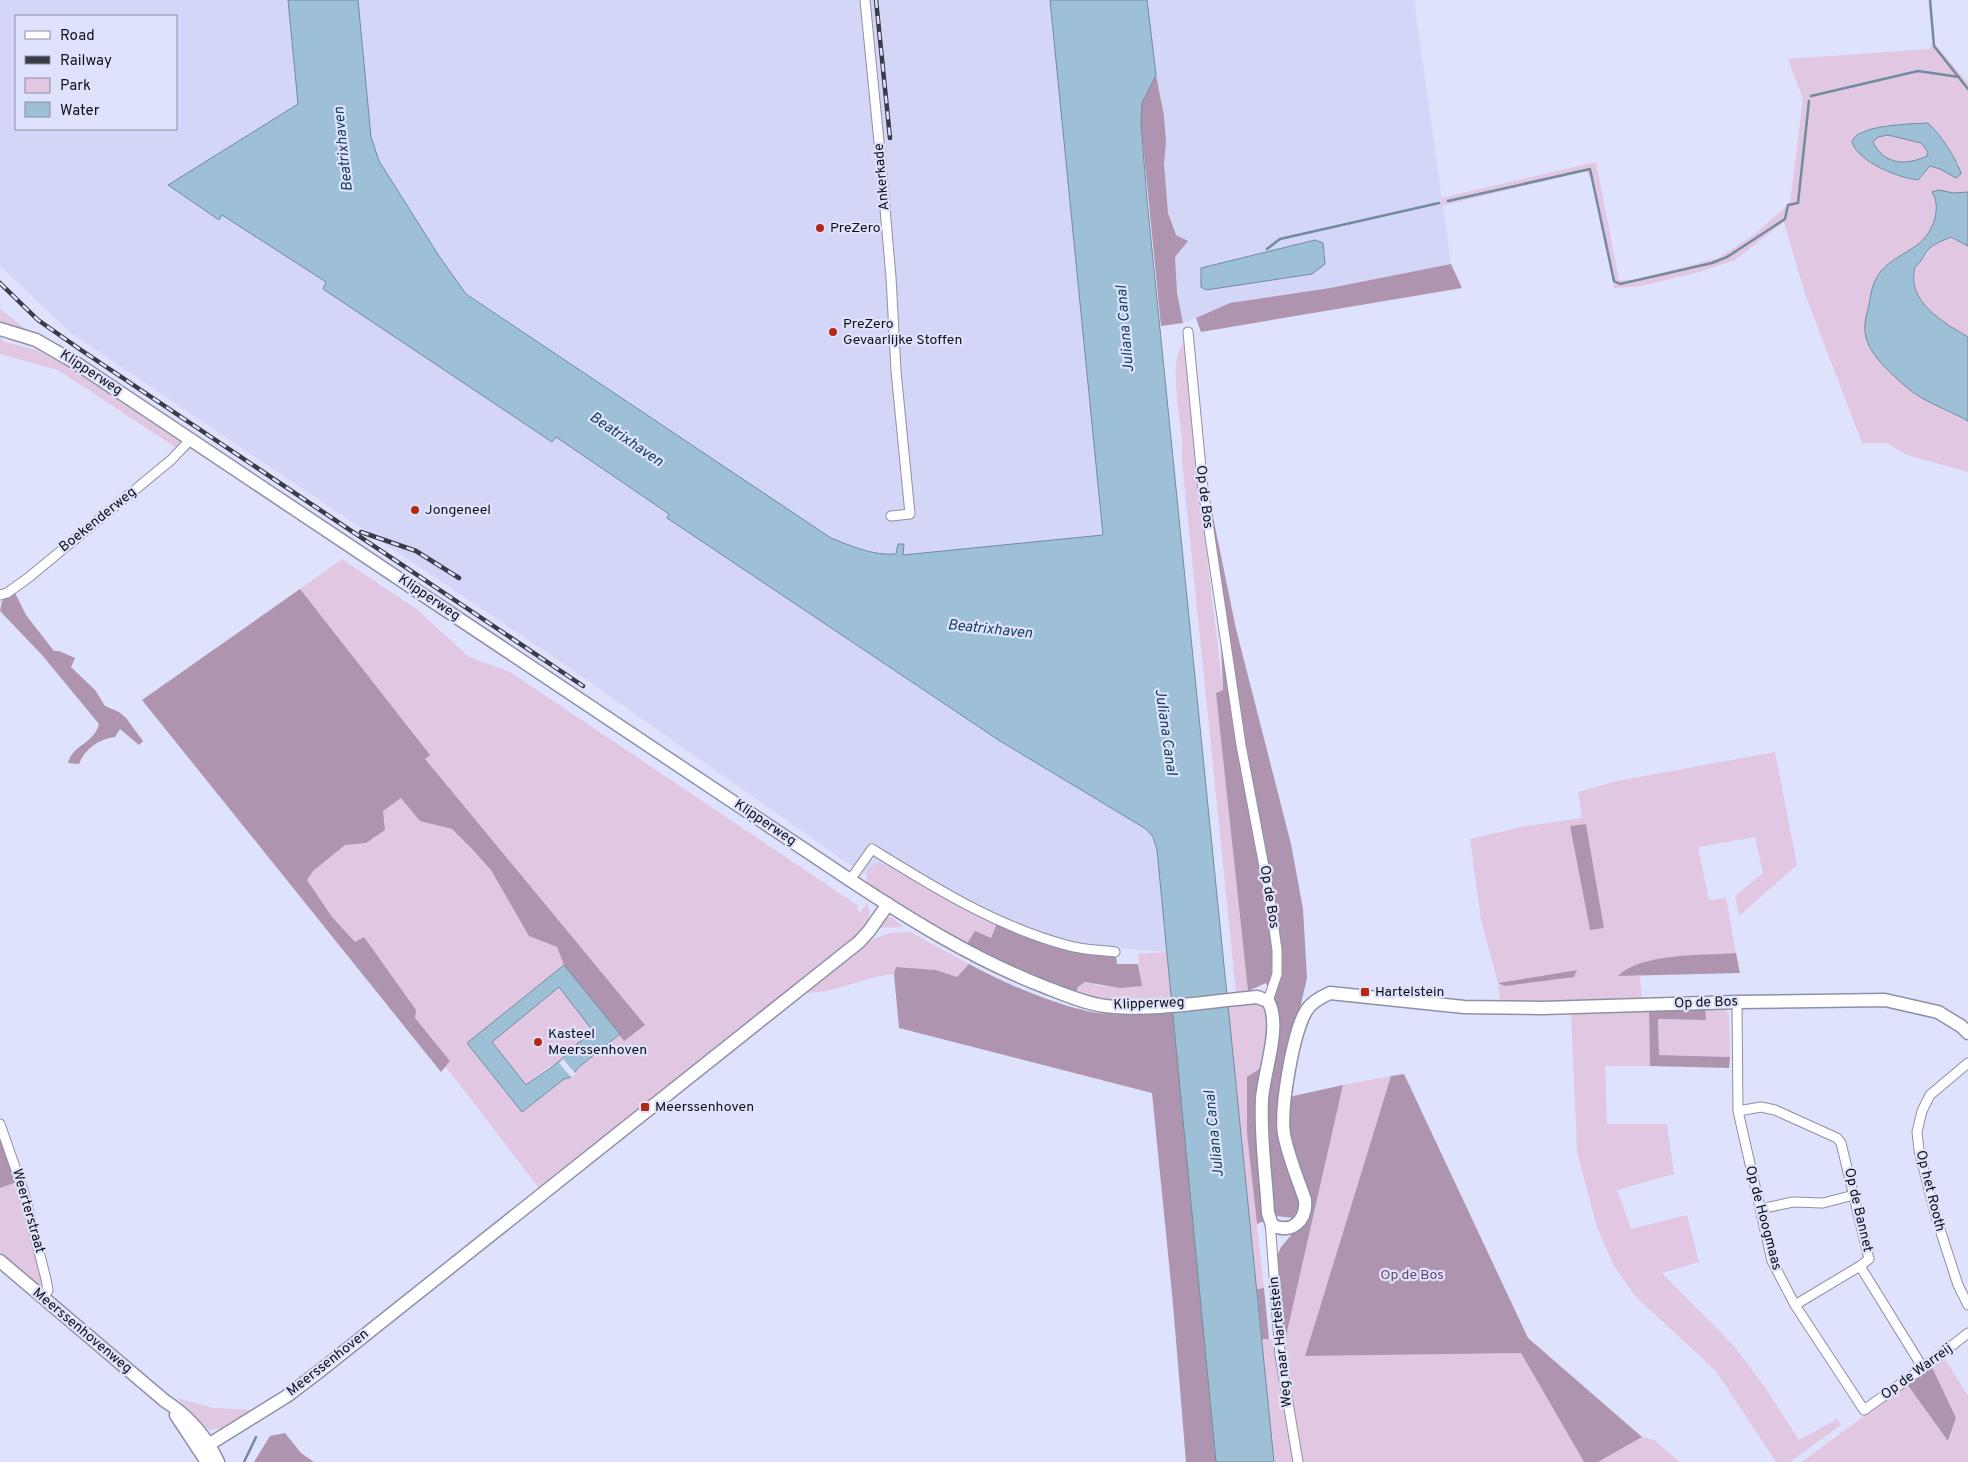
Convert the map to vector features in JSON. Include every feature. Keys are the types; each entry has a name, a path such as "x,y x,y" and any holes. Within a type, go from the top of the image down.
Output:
{"street":[{"name":"Ankerkade","path":"865,0 891,277 896,371 910,514 891,516"},
{"name":"Klipperweg","path":"0,329 36,340 56,350 850,880 976,957 1056,992 1105,1006 1137,1008 1257,997 1268,1001"},
{"name":"Op de Bos","path":"1188,332 1202,489 1241,744 1269,893 1277,950 1277,974 1268,1001 1274,1016 1262,1098 1270,1221 1272,1225 1286,1229 1299,1222 1306,1209 1305,1200 1284,1136 1283,1117 1286,1085 1300,1024 1308,1007 1321,996 1330,993 1464,1007 1543,1008 1886,1000 1938,1012 1968,1033"},
{"name":"Boekenderweg","path":"0,595 7,593 28,578 170,460 191,439"},
{"path":"850,880 872,849 943,894 1032,935 1068,946 1115,952"},
{"name":"Meerssenhoven","path":"205,1447 287,1396 321,1370 859,942 888,904"},
{"name":"Op de Hoogmaas","path":"1737,1002 1738,1111 1774,1266 1795,1305 1864,1410"},
{"name":"Op het Rooth","path":"1968,1063 1930,1095 1922,1111 1917,1132 1919,1150 1936,1217 1958,1285 1968,1305"},
{"name":"Op de Bannet","path":"1738,1111 1761,1107 1775,1110 1837,1138 1844,1149 1869,1259 1860,1266 1924,1368"},
{"name":"Weerterstraat","path":"0,1124 24,1193 46,1279 48,1290 43,1298"},
{"path":"1760,1209 1793,1202 1823,1203 1854,1195"},
{"name":"Weg naar Hartelstein","path":"1270,1221 1280,1355 1298,1462"},
{"name":"Meerssenhovenweg","path":"0,1261 165,1401 189,1419 205,1447"},
{"path":"1795,1305 1860,1266"},
{"name":"Op de Warreij","path":"1864,1410 1924,1368 1968,1332"},
{"path":"205,1447 207,1462"},
{"path":"205,1447 218,1462"}],"shaded area":[{"name":"Beatrixhaven","path":"0,0 1050,0 1103,536 902,555 898,544 896,554 890,555 855,547 831,538 769,497 727,558 1000,741 1146,829 1153,837 1157,850 1167,952 1070,944 1037,932 946,891 896,876 887,880 863,874 561,662 72,334 0,266"},
{"path":"1147,0 1414,0 1451,264 1217,310 1183,323 1161,326 1157,282 1156,75"}],"green space":[{"path":"1934,43 1968,83 1968,192 1953,193 1939,190 1934,221 1930,232 1919,245 1883,269 1870,314 1866,337 1873,353 1880,362 1907,388 1968,421 1968,472 1907,455 1887,443 1862,443 1805,294 1784,222 1735,260 1699,272 1641,286 1614,288 1592,181 1586,171 1441,206 1441,198 1596,162 1619,280 1636,280 1718,258 1755,234 1790,203 1803,99 1788,59 1929,49","holes":["1923,123 1936,129 1960,166 1953,177 1940,169 1930,166 1918,180 1889,172 1868,161 1860,154 1854,147 1852,139 1863,130"]},
{"path":"1156,75 1164,116 1166,142 1164,164 1168,213 1176,235 1188,241 1175,257 1177,293 1183,323 1161,326 1141,123 1142,103"},
{"path":"1888,135 1921,143 1928,152 1927,156 1903,162 1890,159 1878,150 1873,142 1878,137"},
{"path":"1951,237 1968,246 1968,337 1948,325 1929,310 1921,301 1916,291 1914,280 1915,267 1921,263 1932,246"},
{"path":"1451,264 1462,288 1201,332 1196,318 1230,303 1330,288"},
{"path":"0,309 28,331 0,322"},
{"path":"0,337 5,342 36,350 62,363 191,449 184,453 58,370 0,354"},
{"path":"1184,343 1223,690 1216,693 1248,991 1236,992 1182,461 1176,374 1179,350"},
{"path":"1210,502 1236,629 1291,844 1303,909 1307,978 1279,1099 1278,1138 1300,1204 1293,1218 1276,1216 1257,1224 1247,1134 1247,1077 1261,1068 1273,1048 1279,1014 1266,983 1248,991 1216,693 1223,690 1218,575"},
{"path":"342,559 415,608 469,657 510,672 857,905 859,914 867,903 870,913 864,931 542,1192 256,826 302,591 300,589","holes":["564,965 620,1034 579,1067 572,1077 564,1079 522,1112 467,1043"]},
{"path":"300,589 430,755 425,759 645,1025 624,1041 564,965 557,947 529,936 491,870 473,850 452,829 420,821 401,798 383,811 385,830 366,843 345,845 313,871 307,880 332,917 355,942 364,937 416,1010 415,1018 450,1061 441,1072 142,700"},
{"path":"15,593 26,615 54,651 59,651 75,658 71,667 95,690 105,706 119,712 126,718 143,741 139,745 120,729 115,737 98,742 89,749 79,764 68,763 74,752 93,736 99,724 42,655 0,611 2,601"},
{"path":"1775,752 1797,865 1739,916 1735,896 1763,873 1755,837 1698,847 1709,900 1726,898 1736,953 1657,959 1619,976 1640,976 1642,999 1500,1002 1498,983 1481,920 1470,839 1521,827 1582,818 1578,792 1617,781","holes":["1586,824 1604,928 1590,929 1570,826","1576,970 1505,986 1499,983"]},
{"path":"1586,824 1604,928 1590,930 1570,826"},
{"path":"879,863 891,867 937,894 997,923 991,938 965,947 866,883 868,869"},
{"path":"891,917 904,927 877,928 883,919"},
{"path":"997,923 1027,936 1055,945 1085,952 1116,956 1117,964 1138,964 1142,986 1120,988 1085,982 1078,987 1076,993 1013,971 965,947 975,931 991,938"},
{"path":"910,932 969,964 957,977 936,970 896,967 894,974 871,978 828,990 806,993 873,939 890,933"},
{"path":"1167,952 1171,999 1123,1001 1076,993 1078,987 1085,982 1100,986 1141,986 1138,954"},
{"path":"1736,953 1740,973 1618,976 1629,968 1657,959"},
{"path":"969,964 1028,992 1060,1004 1091,1012 1142,1014 1173,1011 1216,1462 1186,1462 1173,1304 1152,1093 899,1028 894,974 896,967 936,970 957,977"},
{"path":"1577,970 1574,977 1505,986 1498,983"},
{"path":"559,987 593,1031 559,1064 551,1065 526,1085 492,1042"},
{"path":"1262,1002 1267,1013 1267,1029 1247,1134 1264,1288 1257,1289 1228,1005"},
{"path":"1705,1008 1726,1010 1729,1016 1730,1057 1659,1055 1658,1019 1705,1020"},
{"path":"1705,1008 1706,1020 1658,1019 1659,1055 1730,1057 1729,1068 1650,1066 1649,1009"},
{"path":"1649,1009 1650,1066 1605,1066 1607,1124 1667,1124 1674,1174 1617,1190 1631,1229 1687,1215 1699,1262 1662,1273 1734,1346 1764,1386 1799,1440 1837,1419 1841,1425 1790,1462 1776,1462 1716,1371 1636,1297 1614,1266 1597,1227 1577,1152 1571,1012"},
{"name":"Op de Bos","path":"1404,1074 1528,1338 1642,1437 1598,1462 1584,1462 1521,1353 1305,1356 1391,1076"},
{"path":"1391,1076 1305,1356 1521,1353 1584,1462 1274,1462 1262,1339 1269,1339 1284,1345 1343,1085"},
{"path":"1343,1085 1284,1345 1275,1261 1281,1247 1304,1220 1288,1126 1289,1097"},
{"path":"0,1134 17,1182 0,1188"},
{"path":"17,1182 44,1286 40,1288 0,1254 0,1188"},
{"path":"1264,1288 1269,1339 1262,1339 1257,1289"},
{"path":"1945,1359 1968,1396 1968,1462 1802,1462 1907,1384 1949,1441 1956,1418 1932,1367"},
{"path":"1932,1367 1956,1418 1948,1441 1907,1384"},
{"path":"177,1398 213,1408 254,1410 221,1428 209,1430"},
{"path":"285,1433 301,1453 314,1462 254,1462 270,1436"},
{"path":"1642,1437 1654,1440 1680,1462 1598,1462"}],"water":[{"name":"Juliana Canal","path":"288,0 358,0 371,137 379,161 439,256 466,294 831,538 863,550 888,554 896,554 898,544 904,544 903,555 1103,535 1050,0 1147,0 1156,75 1142,103 1141,123 1147,200 1274,1462 1216,1462 1157,850 1153,837 1146,829 1000,741 667,518 669,514 556,437 552,442 323,289 326,282 222,215 219,220 168,185 298,104"},
{"path":"1927,123 1936,131 1957,162 1961,174 1956,178 1930,166 1918,180 1901,176 1880,168 1862,156 1852,142 1855,136 1873,129 1885,126","holes":["1888,135 1921,143 1928,152 1927,156 1904,162 1889,159 1878,150 1873,142 1878,137"]},
{"path":"1939,190 1953,193 1968,192 1968,246 1951,237 1936,244 1928,250 1915,267 1914,279 1916,291 1921,301 1929,310 1948,325 1968,337 1968,421 1912,392 1878,359 1872,351 1865,333 1865,319 1876,278 1890,263 1926,237 1936,214 1936,202 1932,192"},
{"path":"1315,240 1323,243 1325,264 1312,274 1206,290 1201,287 1201,268"},
{"path":"564,965 620,1034 579,1067 571,1077 564,1079 522,1112 467,1043","holes":["559,987 593,1031 567,1052 556,1064 526,1085 492,1042"]}],"pier":[{"path":"563,1059 576,1074 571,1077 559,1063"}],"waterway":[{"path":"1930,0 1934,46 1968,89"},
{"path":"1811,96 1918,71 1959,77"},
{"path":"1448,201 1590,169 1614,281 1620,284 1712,263 1727,257 1785,219 1788,205 1798,203 1809,101"},
{"path":"1267,249 1280,239 1439,203"},
{"path":"244,1462 256,1437"}],"railway":[{"path":"876,0 890,138"},
{"path":"0,283 38,320 81,350 583,686"},
{"path":"361,532 416,551 459,578"}],"place":[{"name":"PreZero","path":"820,228"},
{"name":"PreZero Gevaarlijke Stoffen","path":"833,332"},
{"name":"Jongeneel","path":"415,510"},
{"name":"Hartelstein","path":"1365,992"},
{"name":"Kasteel Meerssenhoven","path":"538,1042"},
{"name":"Meerssenhoven","path":"645,1107"}]}
